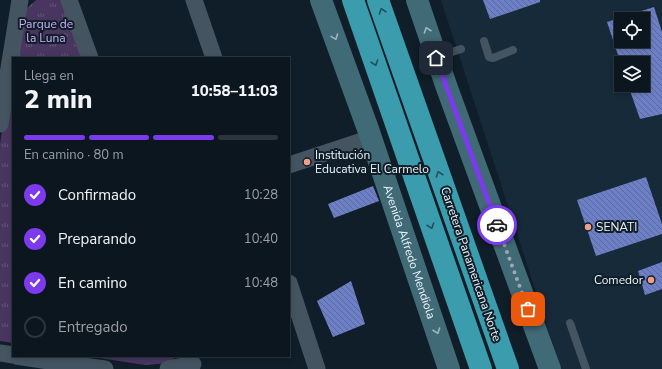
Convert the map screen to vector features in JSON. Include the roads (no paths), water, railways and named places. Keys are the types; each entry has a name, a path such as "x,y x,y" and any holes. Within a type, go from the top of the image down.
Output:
{"highway":[{"name":"Carretera Panamericana Norte","path":"353,0 481,369"},
{"name":"Carretera Panamericana Norte","path":"378,0 508,369"}],"main road":[{"name":"Avenida Alfredo Mendiola","path":"321,0 371,138 449,369"},
{"path":"417,0 436,58 550,369"}],"street":[{"path":"1,115 20,0"},
{"path":"69,0 90,57"},
{"path":"194,0 214,57"},
{"path":"290,165 371,138"},
{"path":"290,286 318,369"},
{"path":"0,353 12,356"},
{"path":"22,357 104,369"},
{"path":"168,369 192,363"}],"lane":[{"path":"484,42 489,57 491,58 513,50"},
{"path":"436,58 461,49"},
{"path":"570,323 586,369"}],"place":[{"name":"Institución Educativa El Carmelo","path":"307,162"},
{"name":"SENATI","path":"588,227"},
{"name":"Comedor","path":"651,280"}],"park label":[{"name":"Parque de la Luna","path":"46,31"}]}
